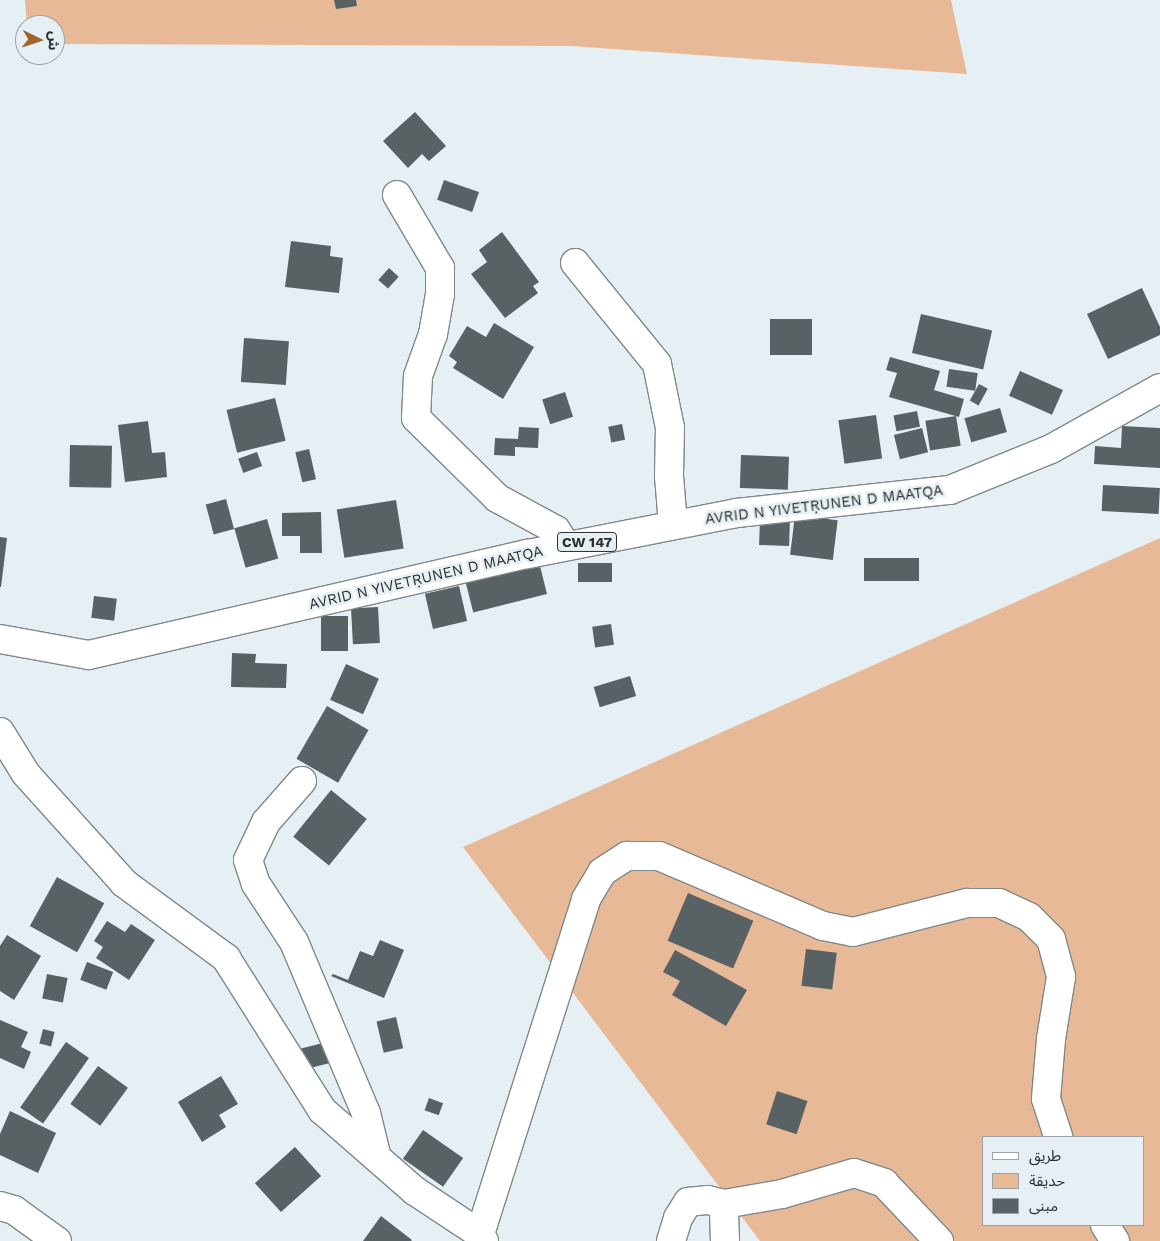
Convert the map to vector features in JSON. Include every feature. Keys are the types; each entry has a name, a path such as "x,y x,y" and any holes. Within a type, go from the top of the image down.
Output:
{"street":[{"path":"397,195 440,268 440,294 433,334 418,376 416,418 497,498 556,530 566,546"},
{"path":"575,263 657,364 670,428 669,476 673,525"},
{"name":"AVRID N YIVETṚUNEN D MAATQA","path":"0,639 89,655 566,546 673,525 737,513 950,490 1051,449 1160,388"},
{"path":"0,732 26,774 124,883 226,958 322,1110 415,1191 482,1237 586,899 602,872 627,856 659,856 823,926 853,932 968,902 999,903 1029,917 1051,939 1061,977 1051,1039 1046,1099 1058,1136"},
{"path":"302,780 266,822 248,860 256,884 294,942 366,1113 377,1158"},
{"path":"672,1241 678,1218 688,1202 708,1200 724,1204 782,1194 854,1173 884,1183 939,1241"},
{"path":"724,1204 725,1241"},
{"path":"0,1206 14,1210 57,1241"},
{"path":"1106,1226 1115,1241"}],"green space":[{"path":"25,0 951,0 967,74 571,46 65,44 65,15 26,15"},
{"path":"1160,538 1160,1241 760,1241 463,847"}],"building":[{"path":"334,0 356,0 357,6 336,9"},
{"path":"415,112 446,146 429,161 422,154 408,168 383,141"},
{"path":"444,180 479,192 472,212 437,200"},
{"path":"502,232 539,282 533,286 538,293 505,318 471,274 487,262 479,250"},
{"path":"291,241 331,246 330,256 343,258 339,293 285,287"},
{"path":"389,268 399,277 388,289 378,280"},
{"path":"1142,288 1160,327 1160,335 1108,359 1087,314"},
{"path":"921,314 992,330 983,369 912,353"},
{"path":"770,319 812,319 812,355 770,355"},
{"path":"494,323 534,347 503,399 453,368 457,362 449,356 467,326 486,337"},
{"path":"244,338 289,341 286,385 241,382"},
{"path":"890,357 940,371 934,390 964,399 959,417 889,397 897,373 886,370"},
{"path":"949,369 978,373 975,391 946,387"},
{"path":"1020,371 1063,390 1052,415 1009,396"},
{"path":"979,384 988,389 979,405 970,401"},
{"path":"565,392 573,417 550,424 542,399"},
{"path":"275,398 286,441 237,453 226,410"},
{"path":"1000,408 1007,432 971,442 964,418"},
{"path":"917,411 920,427 896,431 893,416"},
{"path":"876,415 882,459 844,464 838,420"},
{"path":"956,416 961,446 930,450 925,421"},
{"path":"148,421 152,453 165,452 167,477 125,482 118,425"},
{"path":"622,424 625,440 611,442 608,427"},
{"path":"1122,426 1160,428 1160,468 1094,464 1095,446 1121,448"},
{"path":"519,427 539,428 538,448 515,447 515,456 494,455 495,438 518,439"},
{"path":"922,428 928,452 900,459 894,435"},
{"path":"70,445 112,446 111,488 69,487"},
{"path":"309,449 316,479 302,482 295,452"},
{"path":"257,452 262,466 243,473 238,459"},
{"path":"741,455 789,457 788,490 740,488"},
{"path":"1103,485 1160,488 1159,514 1102,511"},
{"path":"226,499 234,529 214,534 206,504"},
{"path":"396,500 404,548 344,558 337,509"},
{"path":"321,512 322,553 300,553 300,536 282,536 282,513"},
{"path":"795,515 838,520 833,560 790,555"},
{"path":"267,519 278,558 246,568 234,528"},
{"path":"760,519 790,520 789,546 759,545"},
{"path":"0,537 7,538 1,587 0,587"},
{"path":"864,558 919,558 919,581 864,581"},
{"path":"539,562 547,594 473,612 465,580"},
{"path":"578,563 612,563 612,582 578,582"},
{"path":"459,586 467,621 433,629 425,594"},
{"path":"94,596 117,599 114,621 91,618"},
{"path":"378,607 380,643 353,644 351,608"},
{"path":"321,616 348,616 348,651 321,651"},
{"path":"611,624 614,645 595,647 592,627"},
{"path":"232,653 256,654 255,663 287,664 286,688 231,687"},
{"path":"346,664 379,679 363,714 330,700"},
{"path":"630,676 636,696 600,707 594,687"},
{"path":"327,706 369,730 338,783 296,759"},
{"path":"331,790 367,819 329,866 293,837"},
{"path":"57,877 104,903 77,952 30,926"},
{"path":"688,893 753,921 733,969 668,941"},
{"path":"107,921 125,932 131,924 155,940 129,980 96,958 103,947 94,941"},
{"path":"7,935 41,956 14,1000 0,991 0,946"},
{"path":"380,940 404,950 384,998 331,976 333,974 348,980 360,951 373,956"},
{"path":"806,949 837,953 832,990 801,986"},
{"path":"675,950 747,990 726,1026 672,995 680,981 663,972"},
{"path":"87,962 113,972 106,990 80,980"},
{"path":"47,974 68,978 63,1003 42,999"},
{"path":"396,1017 403,1048 384,1053 377,1021"},
{"path":"0,1020 28,1032 21,1047 31,1052 24,1069 0,1058"},
{"path":"43,1029 55,1032 51,1046 39,1044"},
{"path":"66,1042 89,1058 43,1124 20,1108"},
{"path":"327,1042 332,1062 303,1070 298,1049"},
{"path":"98,1066 128,1088 100,1126 70,1104"},
{"path":"221,1076 238,1104 219,1115 226,1127 202,1142 178,1102"},
{"path":"777,1091 807,1101 797,1134 766,1124"},
{"path":"429,1098 443,1103 439,1115 425,1110"},
{"path":"10,1111 56,1133 38,1173 0,1155 0,1134"},
{"path":"423,1130 463,1158 443,1187 403,1159"},
{"path":"295,1147 321,1176 281,1212 255,1183"},
{"path":"381,1216 412,1240 363,1241"}]}
